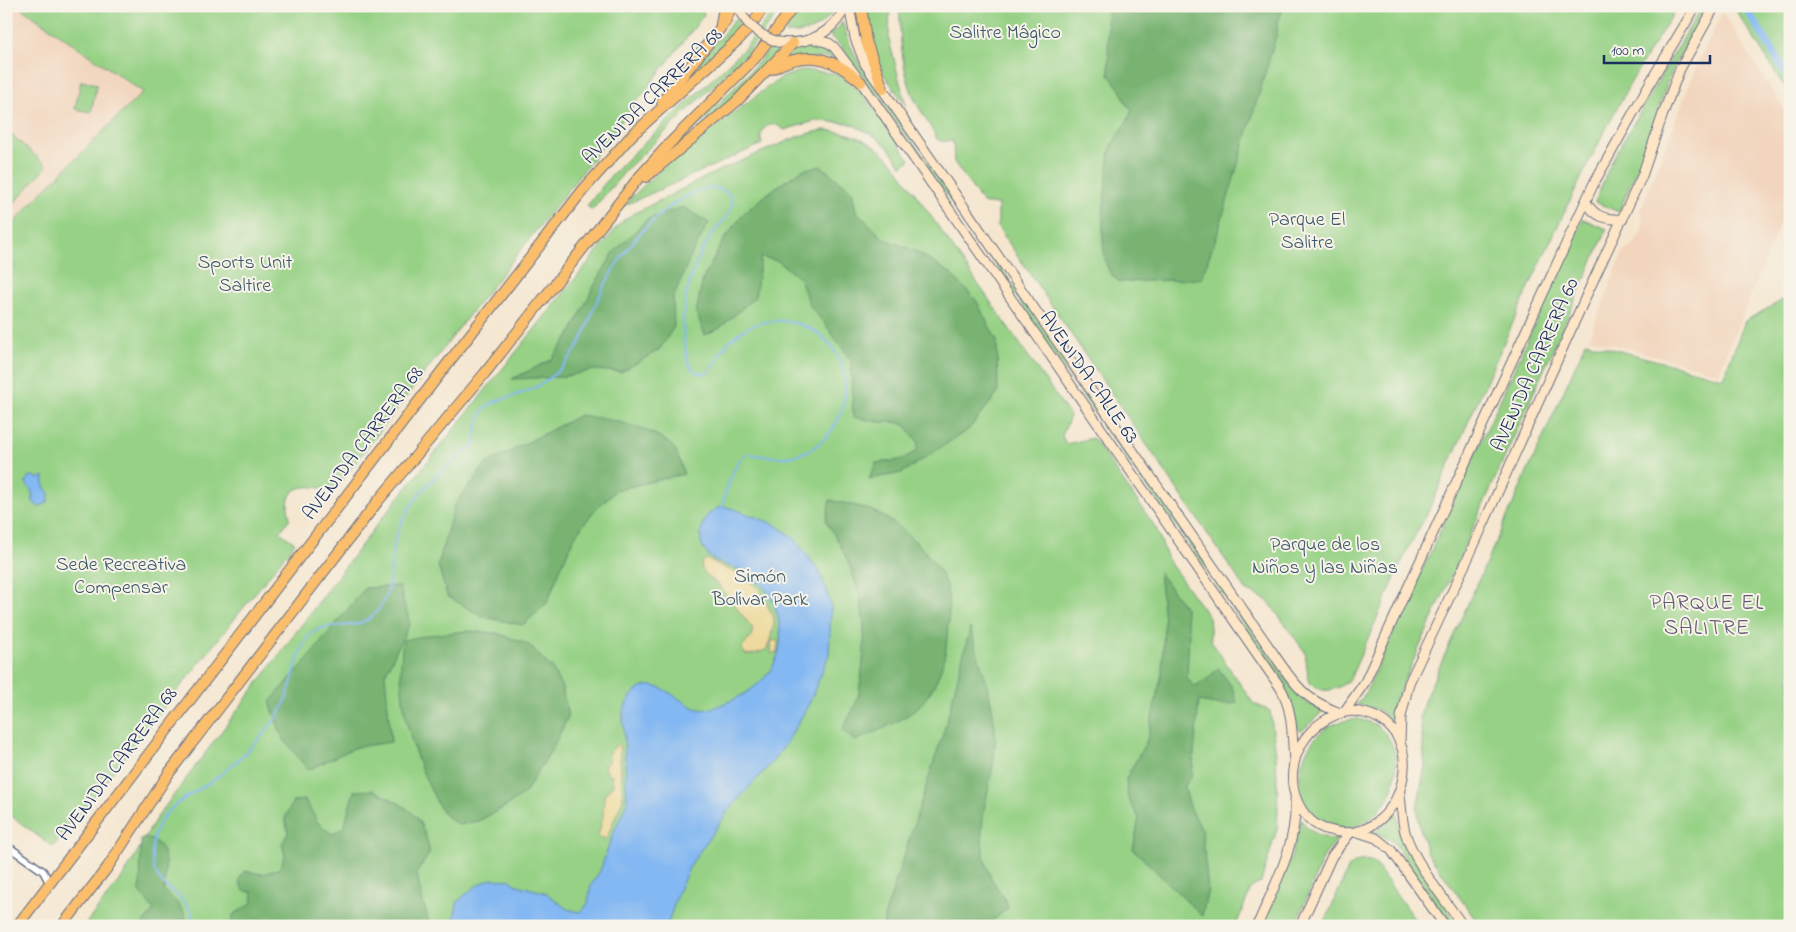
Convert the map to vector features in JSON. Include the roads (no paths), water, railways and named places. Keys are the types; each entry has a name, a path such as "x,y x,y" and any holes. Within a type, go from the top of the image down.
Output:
{"main road":[{"path":"717,34 724,6"},
{"name":"AVENIDA CARRERA 68","path":"17,926 582,190 602,166 649,119 739,39 751,26 764,6"},
{"path":"62,926 107,868 155,793 378,501 485,374 627,192 659,154 755,58 794,6"},
{"path":"649,119 683,74 717,34 730,14 737,8 747,23 767,38 778,42 793,43 822,35 836,23 847,6"},
{"name":"AVENIDA CALLE 63","path":"847,6 851,24 865,64 1294,682 1314,701 1342,712"},
{"path":"861,6 869,51 883,89"},
{"name":"AVENIDA CARRERA 60","path":"1342,712 1365,682 1586,202 1622,132 1696,6"},
{"name":"AVENIDA CARRERA 60","path":"1400,741 1401,717 1409,682 1470,554 1587,294 1623,219 1649,157 1676,79 1715,6"},
{"name":"AVENIDA CALLE 63","path":"813,39 828,43 834,47 861,82 1280,687 1286,698 1290,715 1294,761"},
{"path":"627,192 736,102 793,43"},
{"path":"763,75 792,60 816,58 842,66 861,82"},
{"path":"1586,202 1591,211 1600,217 1623,219"},
{"path":"1028,323 1040,315"},
{"path":"1257,926 1282,870 1287,852 1295,815 1292,780 1294,761 1303,742 1324,720 1342,712 1365,712 1375,716 1392,728 1400,741 1404,766 1400,793 1408,841 1463,926"},
{"path":"1300,926 1332,856 1354,833 1366,829 1379,819 1400,793"},
{"path":"1294,794 1300,807 1315,824 1334,832 1354,833 1376,838 1391,850 1445,926"}],"street":[{"path":"6,844 43,871 50,884"}],"water":[{"path":"34,476 39,479 44,476 44,487 49,493 48,502 39,507 33,502 32,492 26,483 28,477"},
{"path":"722,506 774,524 794,538 818,570 831,606 829,654 809,704 787,742 773,761 728,811 691,864 678,892 667,926 452,926 458,901 476,886 491,879 511,880 514,884 546,893 567,909 579,912 584,909 588,903 591,885 600,871 627,802 623,714 626,703 631,696 641,688 649,686 658,687 690,706 698,709 707,709 735,699 747,692 766,676 773,666 778,655 780,629 773,601 767,591 755,579 738,569 722,564 708,556 702,545 701,534 705,519"}],"waterway":[{"path":"1745,6 1790,80"},
{"path":"194,926 189,908 159,879 154,869 152,846 158,824 173,807 229,768 254,745 269,727 286,701 299,656 307,638 312,633 328,627 353,625 362,622 370,618 378,610 386,595 390,579 392,553 399,528 406,513 425,487 475,444 477,427 481,415 486,408 501,399 536,387 556,373 581,341 602,290 611,273 632,243 644,229 672,206 695,192 714,188 727,193 731,198 732,205 729,213 702,251 687,291 683,333 690,367 700,373 708,372 731,339 750,327 771,321 793,322 823,337 836,353 844,372 845,392 841,412 832,430 817,445 791,456 778,457 745,454 734,471 722,506"}],"district":[{"name":"PARQUE EL SALITRE","path":"1707,616"}],"park label":[{"name":"Salitre Mágico","path":"1005,33"},
{"name":"Parque El Salitre","path":"1307,232"},
{"name":"Sports Unit Saltire","path":"245,274"},
{"name":"Parque de los Niños y las Niñas","path":"1325,556"},
{"name":"Sede Recreativa Compensar","path":"121,576"},
{"name":"Simón Bolívar Park","path":"760,588"}]}
